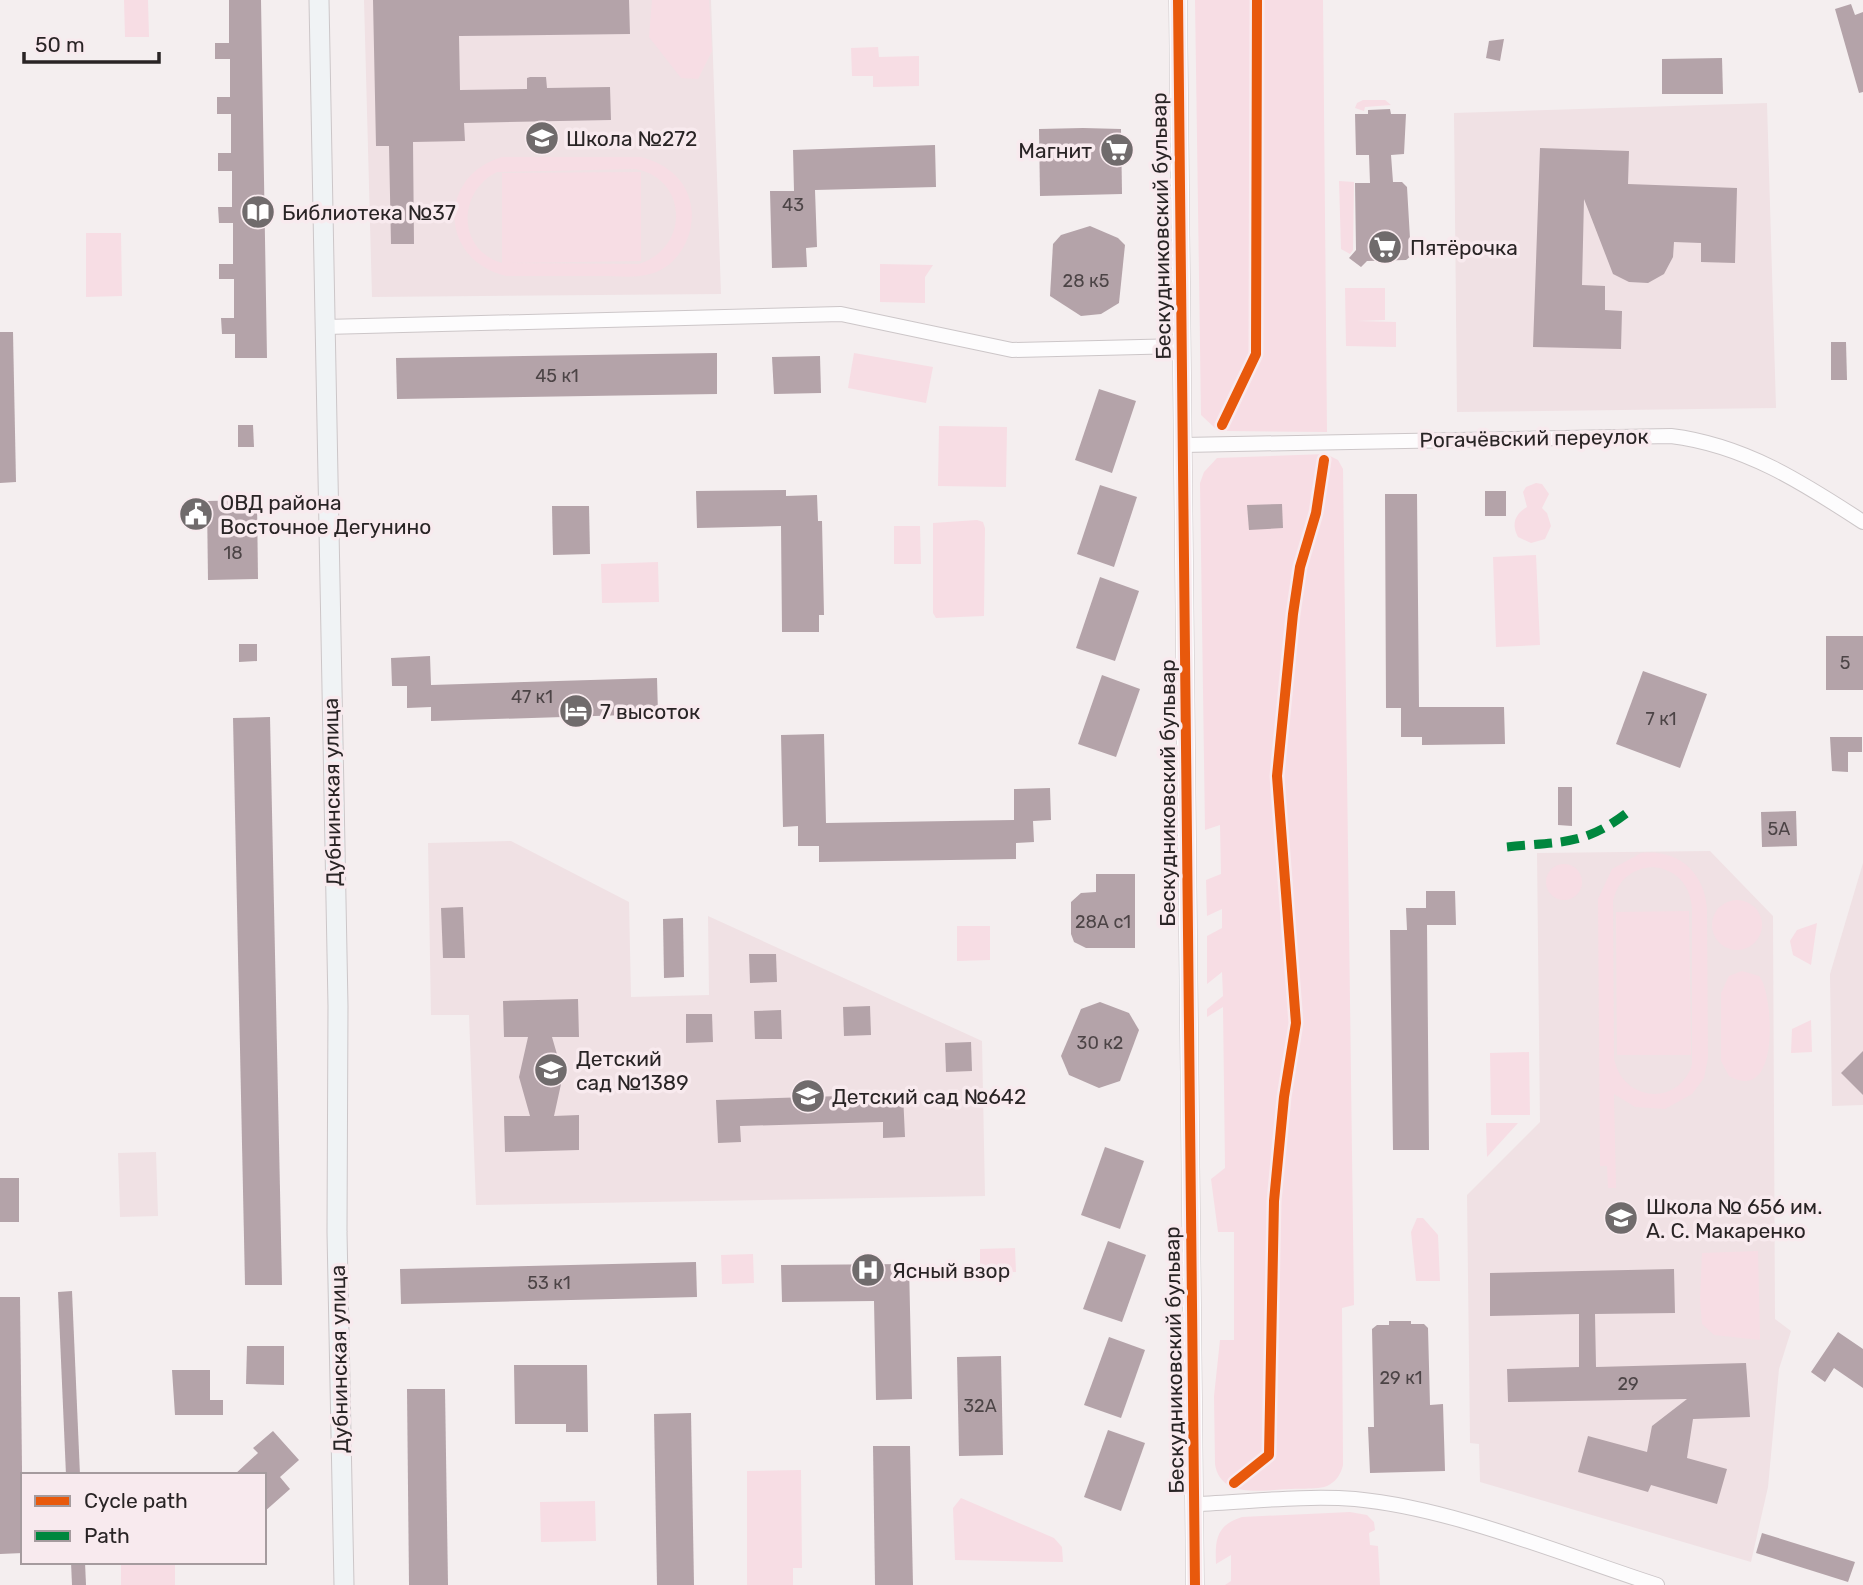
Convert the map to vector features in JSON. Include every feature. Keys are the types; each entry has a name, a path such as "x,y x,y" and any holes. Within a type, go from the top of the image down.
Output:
{"main road":[{"name":"Дубнинская улица","path":"319,0 344,1585"}],"street":[{"name":"Бескудниковский бульвар","path":"1178,0 1195,1585"},
{"path":"325,327 841,314 1012,350 1182,346"},
{"name":"Рогачёвский переулок","path":"1184,445 1671,436 1723,445 1760,461 1806,484 1863,522"},
{"path":"1195,1504 1331,1499 1386,1504 1465,1523 1657,1585"}],"shaded area":[{"path":"124,0 148,0 149,37 125,37"},
{"name":"Школа №272","path":"364,0 711,0 721,294 372,297"},
{"path":"652,0 709,0 712,51 698,79 681,78 649,37"},
{"path":"1195,0 1323,0 1327,432 1227,431 1215,428 1201,415"},
{"path":"878,47 879,57 919,56 919,86 873,87 873,76 852,76 851,48"},
{"path":"1363,100 1385,100 1391,105 1365,107 1364,111 1355,108 1357,103"},
{"path":"1767,103 1776,408 1457,412 1454,113"},
{"path":"502,157 641,157 665,167 683,185 692,213 688,236 677,257 658,271 646,275 506,276 484,267 468,253 458,236 454,218 457,199 466,181 481,167","holes":["636,169 653,176 666,186 673,200 676,215 674,230 667,244 655,256 639,264 503,263 641,261 641,172 502,173 502,263 487,256 470,234 469,206 484,181 497,172"]},
{"path":"1339,181 1354,182 1353,250 1350,254 1341,249"},
{"path":"86,233 121,233 122,296 86,297"},
{"path":"880,264 933,265 925,277 925,303 880,302"},
{"path":"1345,288 1385,288 1385,320 1357,321 1396,322 1396,347 1346,346"},
{"path":"854,353 933,367 926,403 848,388"},
{"path":"939,426 1007,427 1006,487 938,486"},
{"path":"1326,454 1338,460 1343,469 1354,1305 1342,1308 1343,1465 1339,1475 1323,1487 1255,1491 1234,1488 1225,1483 1215,1464 1214,1396 1220,1340 1234,1340 1234,1232 1218,1232 1211,1179 1225,1168 1223,1007 1207,1017 1207,1009 1223,996 1222,972 1207,984 1207,936 1222,928 1222,909 1207,916 1206,880 1221,874 1220,825 1205,830 1200,483 1204,472 1217,458"},
{"path":"1542,484 1549,494 1542,508 1547,513 1551,526 1545,539 1531,543 1518,537 1515,524 1517,516 1527,507 1523,492 1526,487"},
{"path":"977,520 983,522 985,528 984,616 936,618 933,613 933,523"},
{"path":"894,526 920,526 921,564 894,564"},
{"path":"1536,555 1540,645 1496,647 1493,557"},
{"path":"658,562 659,602 602,603 601,564"},
{"path":"511,841 629,902 631,997 709,995 708,916 982,1041 985,1196 476,1205 469,1015 431,1015 428,843"},
{"name":"Школа № 656 им. А. С. Макаренко","path":"1710,851 1773,916 1775,1319 1791,1331 1779,1369 1768,1487 1751,1562 1480,1482 1479,1444 1470,1443 1467,1195 1540,1122 1537,853"},
{"path":"1641,853 1654,853 1677,859 1694,873 1700,883 1707,908 1708,1058 1704,1078 1692,1094 1665,1109 1635,1107 1614,1094 1616,1188 1608,1188 1607,1166 1600,1166 1598,899 1612,869","holes":["1644,868 1661,868 1680,879 1691,899 1692,1065 1685,1079 1675,1088 1651,1094 1628,1084 1619,1073 1614,1058 1613,901 1618,887 1626,877"]},
{"path":"1863,863 1863,1105 1832,1106 1830,974"},
{"path":"1564,864 1577,869 1582,882 1577,895 1564,900 1551,895 1546,882 1551,869"},
{"path":"1737,900 1755,907 1762,925 1755,943 1737,950 1719,943 1712,925 1719,907"},
{"path":"1689,911 1691,1055 1617,1055 1616,912"},
{"path":"1817,923 1811,965 1793,955 1790,941 1797,930"},
{"path":"957,926 990,926 990,960 957,961"},
{"path":"1742,971 1759,976 1768,1002 1770,1022 1765,1061 1758,1075 1746,1081 1729,1076 1721,1061 1721,993 1729,976"},
{"path":"1811,1020 1812,1052 1791,1053 1792,1029"},
{"path":"1529,1052 1530,1115 1491,1115 1490,1053"},
{"path":"1486,1123 1518,1123 1487,1157"},
{"path":"156,1152 158,1216 120,1217 118,1153"},
{"path":"1417,1218 1423,1218 1438,1235 1440,1281 1416,1281 1411,1232"},
{"path":"1015,1248 1016,1272 980,1273 980,1249"},
{"path":"1758,1251 1760,1340 1714,1335 1702,1324 1702,1253"},
{"path":"753,1254 754,1283 722,1284 721,1255"},
{"path":"801,1470 802,1568 793,1568 793,1585 747,1585 747,1471"},
{"path":"961,1498 1054,1538 1062,1547 1063,1562 955,1560 953,1508"},
{"path":"595,1501 596,1541 541,1542 540,1502"},
{"path":"1350,1512 1367,1515 1374,1522 1375,1530 1369,1533 1370,1545 1378,1546 1380,1585 1225,1585 1231,1581 1231,1555 1216,1564 1216,1548 1222,1529 1233,1520 1242,1517"},
{"path":"121,1564 175,1564 175,1585 121,1585"}],"building":[{"path":"229,0 261,0 267,358 235,358 235,334 222,334 221,318 234,318 234,279 219,279 219,264 233,264 233,223 219,223 218,207 232,207 232,171 218,171 218,153 231,153 231,114 217,114 217,97 230,97 230,59 215,59 215,43 229,43"},
{"path":"373,0 629,0 630,34 459,36 460,90 527,89 527,78 530,77 546,77 547,88 610,87 611,120 464,123 465,141 413,142 414,244 391,244 389,146 376,146"},
{"path":"1851,4 1855,15 1863,12 1863,92 1859,93 1835,9"},
{"path":"1504,39 1500,61 1486,58 1489,41"},
{"path":"1722,58 1723,94 1662,94 1662,59"},
{"path":"1390,109 1391,114 1406,114 1404,154 1391,155 1393,182 1402,182 1407,187 1411,256 1406,260 1367,261 1361,267 1349,258 1356,250 1355,183 1370,183 1369,155 1356,155 1355,114 1368,114 1368,110"},
{"path":"1039,129 1121,129 1122,194 1040,196"},
{"path":"935,145 936,187 815,190 817,247 806,248 807,267 772,268 770,191 794,191 793,150"},
{"path":"1540,148 1629,151 1628,184 1737,188 1735,263 1701,262 1701,243 1674,242 1673,257 1664,274 1648,283 1629,282 1613,274 1584,199 1582,285 1605,286 1605,310 1622,311 1621,349 1533,347"},
{"path":"1090,226 1118,238 1125,245 1119,303 1101,314 1081,316 1050,296 1053,244 1061,235"},
{"path":"0,332 13,332 16,482 0,483"},
{"path":"1831,342 1846,342 1847,380 1831,380"},
{"path":"717,353 717,394 397,399 396,358"},
{"path":"820,356 821,393 774,394 772,357"},
{"path":"1099,389 1136,401 1112,473 1075,460"},
{"path":"238,425 253,425 254,447 238,447"},
{"path":"1100,485 1137,497 1114,567 1077,554"},
{"path":"786,490 786,496 817,495 818,521 822,521 824,615 819,615 819,632 782,632 781,526 697,528 696,491"},
{"path":"1485,491 1506,491 1506,516 1485,516"},
{"path":"1385,494 1417,494 1419,707 1504,707 1505,744 1422,745 1422,737 1401,737 1401,708 1386,708"},
{"path":"257,500 258,579 208,580 207,501"},
{"path":"1282,504 1283,528 1249,530 1247,505"},
{"path":"552,506 589,506 590,554 553,555"},
{"path":"1100,577 1139,591 1115,661 1076,648"},
{"path":"1826,636 1863,636 1863,690 1826,690"},
{"path":"239,644 257,644 257,661 239,662"},
{"path":"430,656 431,685 657,678 658,714 431,721 431,707 407,708 407,686 392,686 391,658"},
{"path":"1643,671 1707,694 1680,768 1616,744"},
{"path":"1102,675 1140,689 1116,757 1078,744"},
{"path":"270,717 282,1285 245,1285 233,718"},
{"path":"824,734 826,823 1014,820 1014,789 1050,788 1051,820 1033,821 1034,842 1016,843 1016,859 819,862 819,846 798,846 798,826 783,827 781,735"},
{"path":"1830,737 1862,737 1862,752 1848,752 1848,772 1832,771"},
{"path":"1558,787 1572,787 1572,826 1558,825"},
{"path":"1796,811 1797,846 1762,847 1761,812"},
{"path":"1096,874 1135,874 1135,948 1086,948 1074,942 1071,934 1071,902 1081,893 1096,892"},
{"path":"1426,891 1455,891 1456,925 1427,925 1429,1150 1393,1150 1390,930 1407,930 1406,908 1426,908"},
{"path":"463,907 465,958 443,958 441,908"},
{"path":"683,918 684,977 664,978 663,919"},
{"path":"749,954 776,954 777,982 750,983"},
{"path":"578,999 579,1037 552,1037 563,1075 554,1116 579,1115 579,1150 505,1152 504,1116 530,1116 519,1077 528,1037 504,1037 503,1001"},
{"path":"1100,1002 1129,1013 1139,1030 1120,1081 1099,1088 1069,1075 1061,1056 1081,1009"},
{"path":"870,1006 871,1035 844,1036 843,1007"},
{"path":"781,1010 782,1039 755,1039 754,1011"},
{"path":"686,1014 712,1014 713,1042 686,1043"},
{"path":"971,1042 972,1071 946,1072 945,1043"},
{"path":"1863,1051 1863,1095 1841,1073"},
{"path":"903,1094 905,1137 883,1138 883,1122 740,1126 741,1142 718,1143 716,1100"},
{"path":"1105,1147 1144,1161 1120,1229 1081,1215"},
{"path":"0,1178 19,1178 19,1222 0,1222"},
{"path":"1108,1241 1146,1255 1122,1322 1083,1309"},
{"path":"696,1262 697,1297 401,1304 400,1269"},
{"path":"909,1264 912,1399 876,1400 874,1301 782,1302 781,1265"},
{"path":"1674,1269 1675,1313 1595,1314 1596,1367 1746,1363 1750,1417 1693,1419 1687,1458 1727,1469 1717,1504 1651,1485 1648,1492 1578,1472 1588,1436 1647,1452 1652,1426 1687,1399 1508,1402 1507,1369 1579,1367 1579,1314 1490,1316 1490,1273"},
{"path":"72,1291 80,1473 66,1473 58,1292"},
{"path":"0,1297 20,1297 21,1553 0,1554"},
{"path":"1389,1321 1411,1321 1411,1324 1424,1324 1428,1328 1430,1405 1443,1404 1445,1471 1370,1473 1368,1427 1374,1427 1372,1329 1377,1325 1389,1325"},
{"path":"1838,1332 1863,1349 1863,1388 1834,1368 1825,1382 1811,1372"},
{"path":"1109,1337 1145,1350 1121,1418 1084,1405"},
{"path":"247,1346 284,1346 284,1385 246,1384"},
{"path":"1001,1356 1003,1455 959,1456 957,1357"},
{"path":"514,1365 587,1365 588,1432 566,1432 566,1424 515,1424"},
{"path":"172,1370 210,1370 210,1400 223,1400 223,1415 175,1415"},
{"path":"407,1389 445,1389 448,1585 409,1585"},
{"path":"691,1413 694,1585 657,1585 654,1414"},
{"path":"1108,1430 1145,1443 1121,1511 1084,1497"},
{"path":"273,1431 299,1460 280,1477 290,1489 266,1510 266,1473 236,1473 258,1453 253,1448"},
{"path":"873,1446 910,1446 913,1585 875,1585"},
{"path":"1762,1533 1855,1562 1848,1582 1756,1553"},
{"path":"71,1564 85,1564 86,1585 72,1585"}],"marked path":[{"path":"1507,847 1574,840 1602,829 1633,808"}],"cycle path":[{"path":"1178,0 1195,1585"},
{"path":"1222,425 1256,354 1257,0"},
{"path":"1234,1483 1269,1455 1274,1201 1284,1097 1296,1023 1277,776 1293,614 1300,567 1316,513 1324,460"}],"place":[{"name":"Школа №272","path":"542,138"},
{"name":"Магнит","path":"1117,150"},
{"name":"Библиотека №37","path":"258,212"},
{"name":"Пятёрочка","path":"1385,247"},
{"name":"ОВД района Восточное Дегунино","path":"196,514"},
{"name":"7 высоток","path":"576,711"},
{"name":"Детский сад №1389","path":"551,1070"},
{"name":"Детский сад №642","path":"808,1096"},
{"name":"Школа № 656 им. А. С. Макаренко","path":"1621,1218"},
{"name":"Ясный взор","path":"868,1270"}]}
